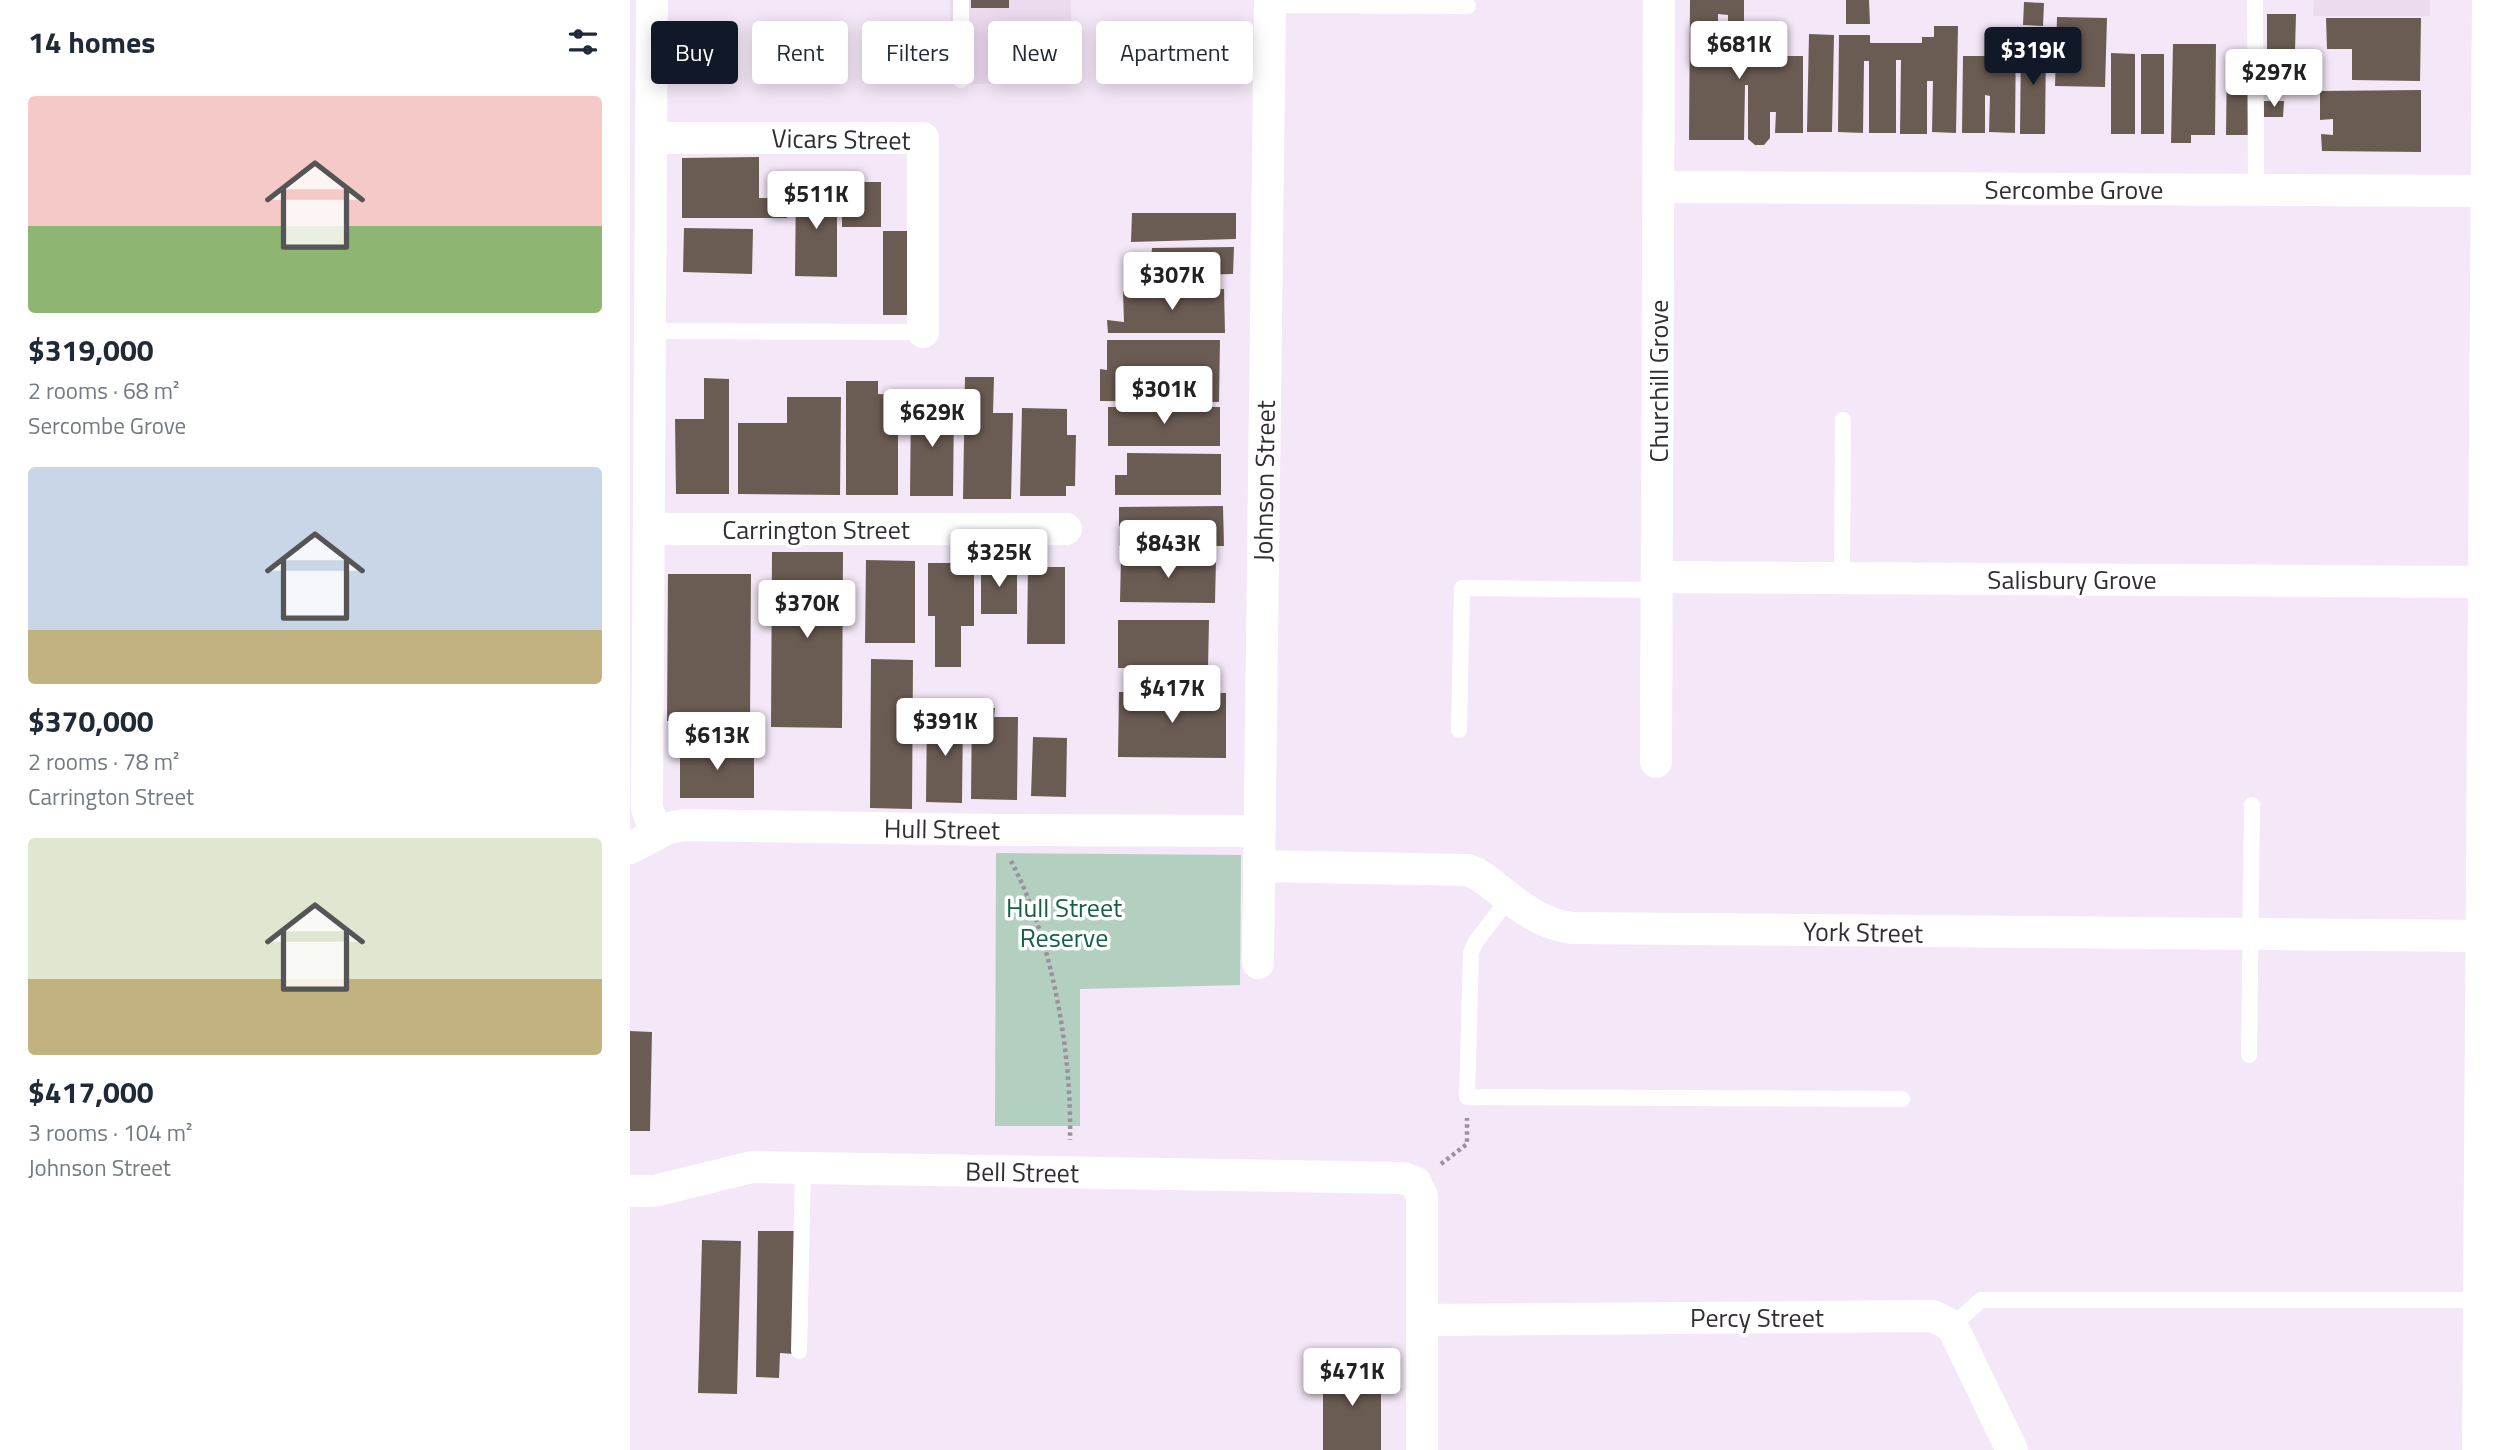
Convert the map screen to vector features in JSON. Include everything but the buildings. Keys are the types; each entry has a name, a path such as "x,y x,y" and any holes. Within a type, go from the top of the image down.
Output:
{"main road":[{"path":"2481,1450 2482,1300 2492,1086 2485,936 2491,0"}],"street":[{"path":"643,841 647,808 652,138 647,34 652,0"},
{"name":"Churchill Grove","path":"1656,762 1660,0"},
{"name":"Johnson Street","path":"1258,963 1270,2"},
{"name":"Vicars Street","path":"652,138 923,138 923,332"},
{"name":"Sercombe Grove","path":"1659,187 2490,191"},
{"name":"Carrington Street","path":"649,529 1066,528"},
{"name":"Salisbury Grove","path":"1656,583 1842,578 2487,582"},
{"name":"Hull Street","path":"643,841 683,825 1259,831"},
{"name":"York Street","path":"1259,866 1468,870 1480,875 1547,923 1587,929 2485,936"},
{"name":"Bell Street","path":"630,1191 654,1191 752,1167 1403,1178 1416,1183"},
{"path":"1416,1183 1422,1197 1422,1450"},
{"name":"Percy Street","path":"1422,1320 1933,1316 1952,1326"},
{"path":"1952,1326 2012,1450"}],"lane":[{"path":"961,0 961,21"},
{"path":"2255,0 2256,190"},
{"path":"1270,2 1468,6"},
{"path":"650,331 923,332"},
{"path":"1842,578 1843,420"},
{"path":"1459,730 1462,589 1656,583"},
{"path":"2249,1055 2252,805"},
{"path":"1509,898 1475,943 1471,953 1467,1097 1902,1100"},
{"path":"799,1351 803,1168"},
{"path":"1952,1326 1981,1300 2482,1300"}],"path":[{"path":"999,830 1032,909 1061,1019 1071,1104 1069,1173"},
{"path":"1416,1183 1467,1144 1467,1097"}],"shaded area":[{"path":"950,0 1071,0 1071,21 988,21 988,84 974,84 974,21 950,21"},
{"path":"2314,0 2430,0 2430,16 2313,16"}],"green space":[{"name":"Hull Street Reserve","path":"996,853 1241,855 1240,985 1080,989 1080,1126 995,1126"}]}
